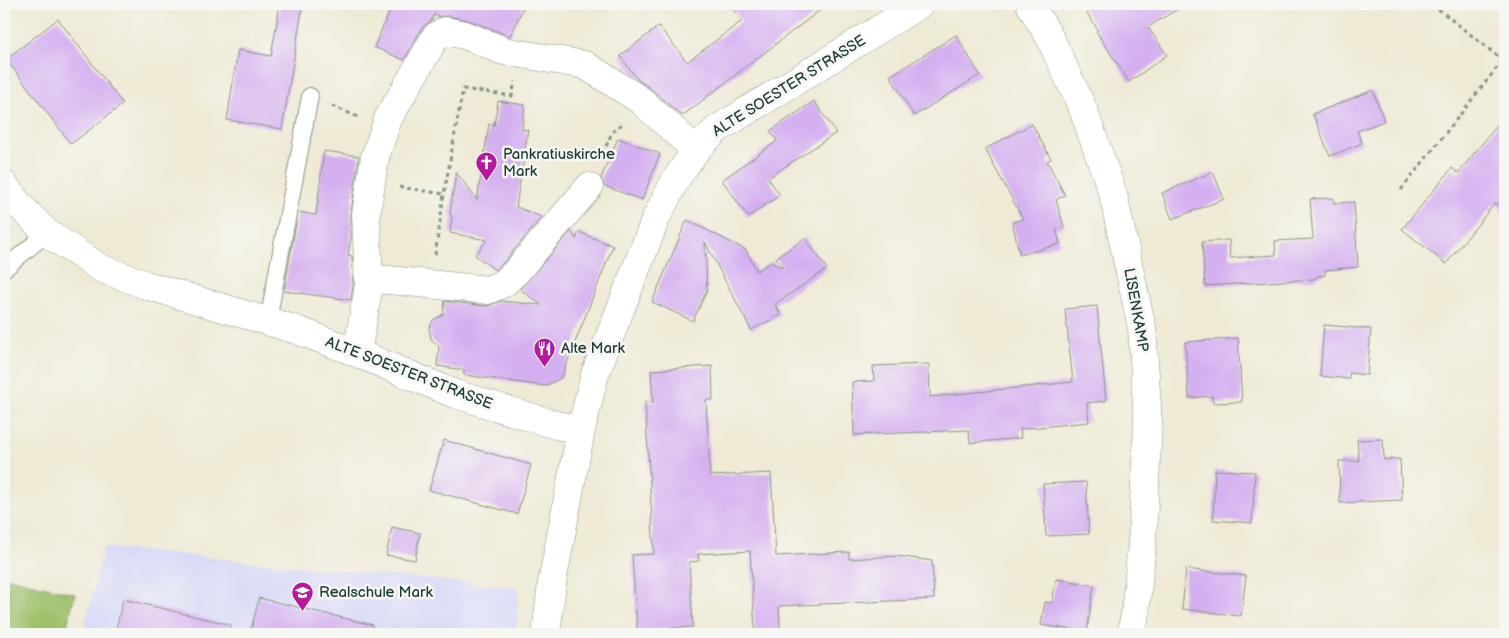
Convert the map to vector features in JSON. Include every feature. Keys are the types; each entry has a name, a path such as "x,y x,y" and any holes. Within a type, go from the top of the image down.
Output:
{"street":[{"name":"ALTE SOESTER STRASSE","path":"4,185 21,207 47,233 100,268 146,285 297,330 358,353 455,394 556,425 581,430 595,374 656,218 676,179 696,150 716,130 920,4"},
{"name":"LISENKAMP","path":"1030,4 1051,40 1083,109 1113,194 1142,328 1148,423 1142,544 1132,634"},
{"path":"358,353 369,285 366,214 375,157 388,118 436,36 446,31 465,35 504,51 585,65 645,104 696,150"},
{"path":"368,278 488,290 504,283 516,272 589,187"},
{"path":"546,634 552,583 581,430"}],"lane":[{"path":"268,321 310,96"},
{"path":"4,269 47,233"}],"path":[{"path":"1401,190 1504,61 1432,4"},
{"path":"436,286 435,254 462,89 512,96 515,78"},
{"path":"310,96 339,110 385,126"},
{"path":"589,187 612,132 645,104"},
{"path":"371,184 444,194"}],"shaded area":[{"name":"Realschule Mark","path":"103,547 519,588 516,634 83,634"}],"green space":[{"path":"4,577 75,594 65,634 4,634"}],"building":[{"path":"280,4 303,4 282,129 227,120 238,50 271,56"},
{"path":"393,4 525,4 510,36 468,20 448,16 440,17 434,14 431,21 422,28 404,60 374,47"},
{"path":"729,4 828,4 682,116 638,80 620,56 659,26 687,62 742,21"},
{"path":"1081,4 1186,4 1148,27 1167,55 1129,82"},
{"path":"58,19 123,104 71,144 6,59"},
{"path":"956,35 980,75 914,116 890,76"},
{"path":"1373,90 1384,121 1357,131 1362,143 1330,156 1313,114"},
{"name":"Pankratiuskirche Mark","path":"498,101 525,105 522,129 528,130 516,207 542,217 505,261 495,270 475,255 487,240 450,233 452,217 450,213 456,172 477,200 489,124 494,125"},
{"path":"814,101 836,133 768,178 780,195 748,217 722,180 777,141 770,131"},
{"path":"1505,116 1505,212 1495,203 1446,264 1402,229 1452,168 1458,173"},
{"path":"1032,124 1051,159 1047,161 1065,195 1056,200 1064,227 1056,229 1060,244 1020,255 1012,222 1023,219 985,149"},
{"path":"618,138 660,154 642,200 604,186 601,178"},
{"path":"324,151 359,156 351,212 351,237 348,255 352,256 353,284 351,300 284,291 298,212 316,215"},
{"path":"1213,172 1224,199 1172,219 1162,193"},
{"path":"1333,198 1334,203 1354,202 1358,267 1325,270 1325,275 1318,276 1315,279 1205,286 1202,242 1229,240 1230,258 1276,255 1275,241 1313,239 1310,199"},
{"path":"687,220 746,250 757,271 771,262 783,268 776,258 805,238 827,269 775,304 781,315 751,330 705,242 707,290 693,321 652,302"},
{"path":"571,231 576,239 579,232 613,246 561,378 545,386 464,375 464,370 437,366 439,346 431,339 429,328 433,320 443,315 445,301 486,306 501,301 541,305 520,289"},
{"path":"1097,306 1106,401 1087,403 1089,422 1020,429 1021,438 970,443 969,430 854,435 852,382 874,381 873,366 929,364 930,397 1073,382 1065,309"},
{"path":"1324,325 1371,329 1367,375 1349,373 1349,379 1320,376"},
{"path":"1238,338 1242,402 1213,403 1212,396 1189,398 1185,342"},
{"path":"712,366 713,400 706,400 710,476 771,473 776,556 849,552 849,559 897,556 932,561 934,599 779,606 780,628 755,630 750,551 698,554 699,561 689,562 693,627 637,630 632,555 654,554 645,402 653,402 651,370"},
{"path":"1383,439 1384,460 1400,459 1402,500 1340,503 1339,461 1359,461 1357,440"},
{"path":"444,440 531,465 517,514 429,490"},
{"path":"1215,470 1255,472 1252,523 1213,520"},
{"path":"1086,482 1089,534 1046,536 1043,484"},
{"path":"392,527 420,533 415,560 386,555"},
{"path":"1186,569 1246,576 1241,616 1182,609"},
{"path":"1056,579 1094,585 1087,632 1041,625 1045,602 1052,603"},
{"path":"259,598 373,625 372,634 250,634"},
{"path":"123,599 231,625 230,634 115,634"}],"place":[{"name":"Pankratiuskirche Mark","path":"487,182"},
{"name":"Alte Mark","path":"545,367"},
{"name":"Realschule Mark","path":"303,611"}]}
